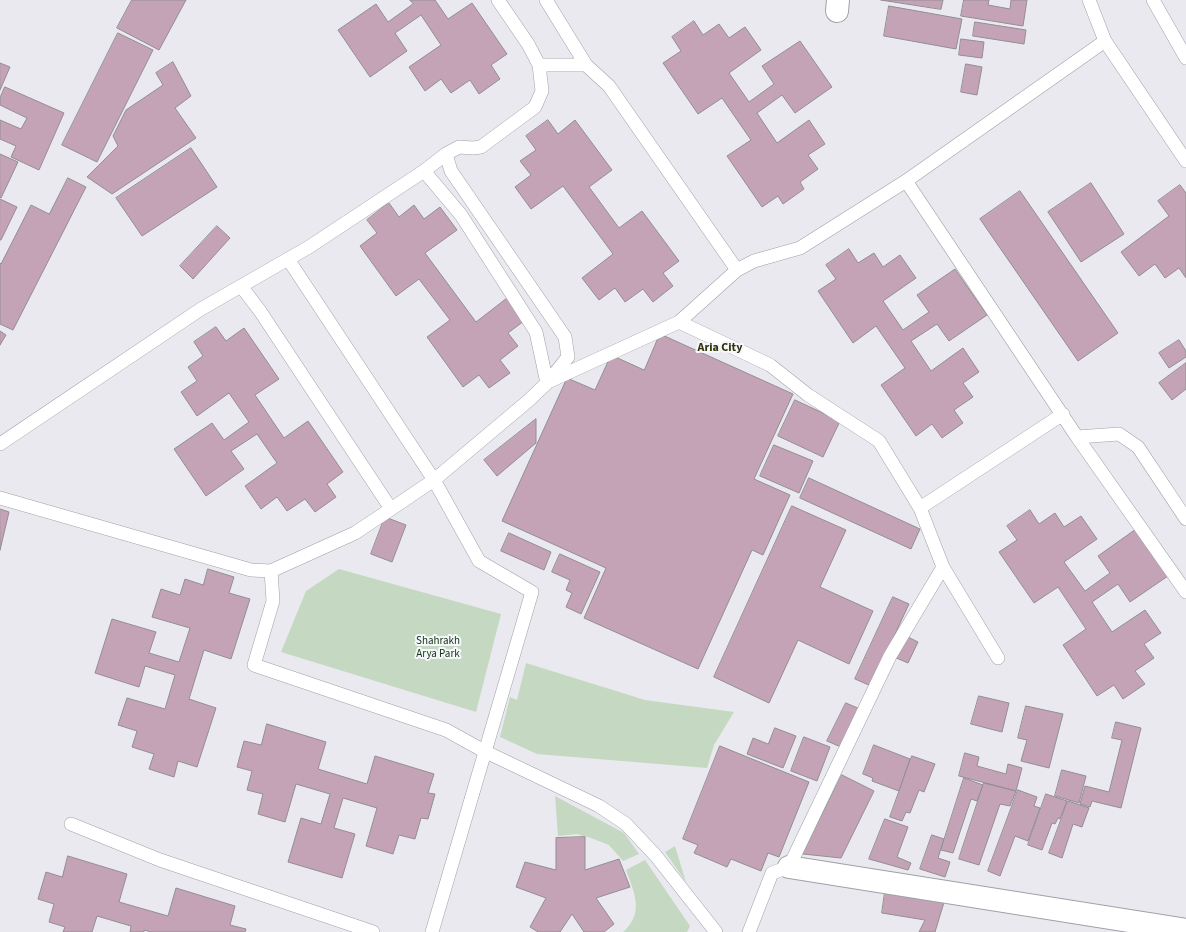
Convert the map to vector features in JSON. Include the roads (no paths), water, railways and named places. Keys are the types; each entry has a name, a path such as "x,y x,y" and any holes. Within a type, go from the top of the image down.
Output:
{"street":[{"path":"789,867 1186,930"}],"lane":[{"path":"0,444 201,309 309,247 424,171 446,154 459,147 481,147 535,107 542,91 539,65 528,44 498,0"},
{"path":"546,0 586,65 608,86 737,270"},
{"path":"1089,0 1105,41 1186,161"},
{"path":"1153,0 1186,58"},
{"path":"547,383 679,322 737,270 754,261 800,248 906,181 1105,41"},
{"path":"539,65 586,65"},
{"path":"0,498 251,570 271,571 355,533 434,480 528,401 547,383 568,357 565,337 451,171 446,154"},
{"path":"424,171 461,215 536,332 547,383"},
{"path":"906,181 1077,437 1186,592"},
{"path":"288,259 434,480 479,561 532,592 432,932"},
{"path":"241,286 260,311 391,509"},
{"path":"679,322 770,365 808,395 879,441 920,508 943,567 998,658"},
{"path":"920,508 1063,414"},
{"path":"1077,437 1119,434 1138,447 1186,519"},
{"path":"749,932 772,873 789,867 890,656 943,567"},
{"path":"271,571 274,602 254,664 446,730 484,751 599,806 626,824 656,856 716,932"},
{"path":"71,824 160,860 373,932"}],"district":[{"name":"Aria City","path":"720,348"}],"park label":[{"name":"Shahrakh Arya Park","path":"438,648"}]}
